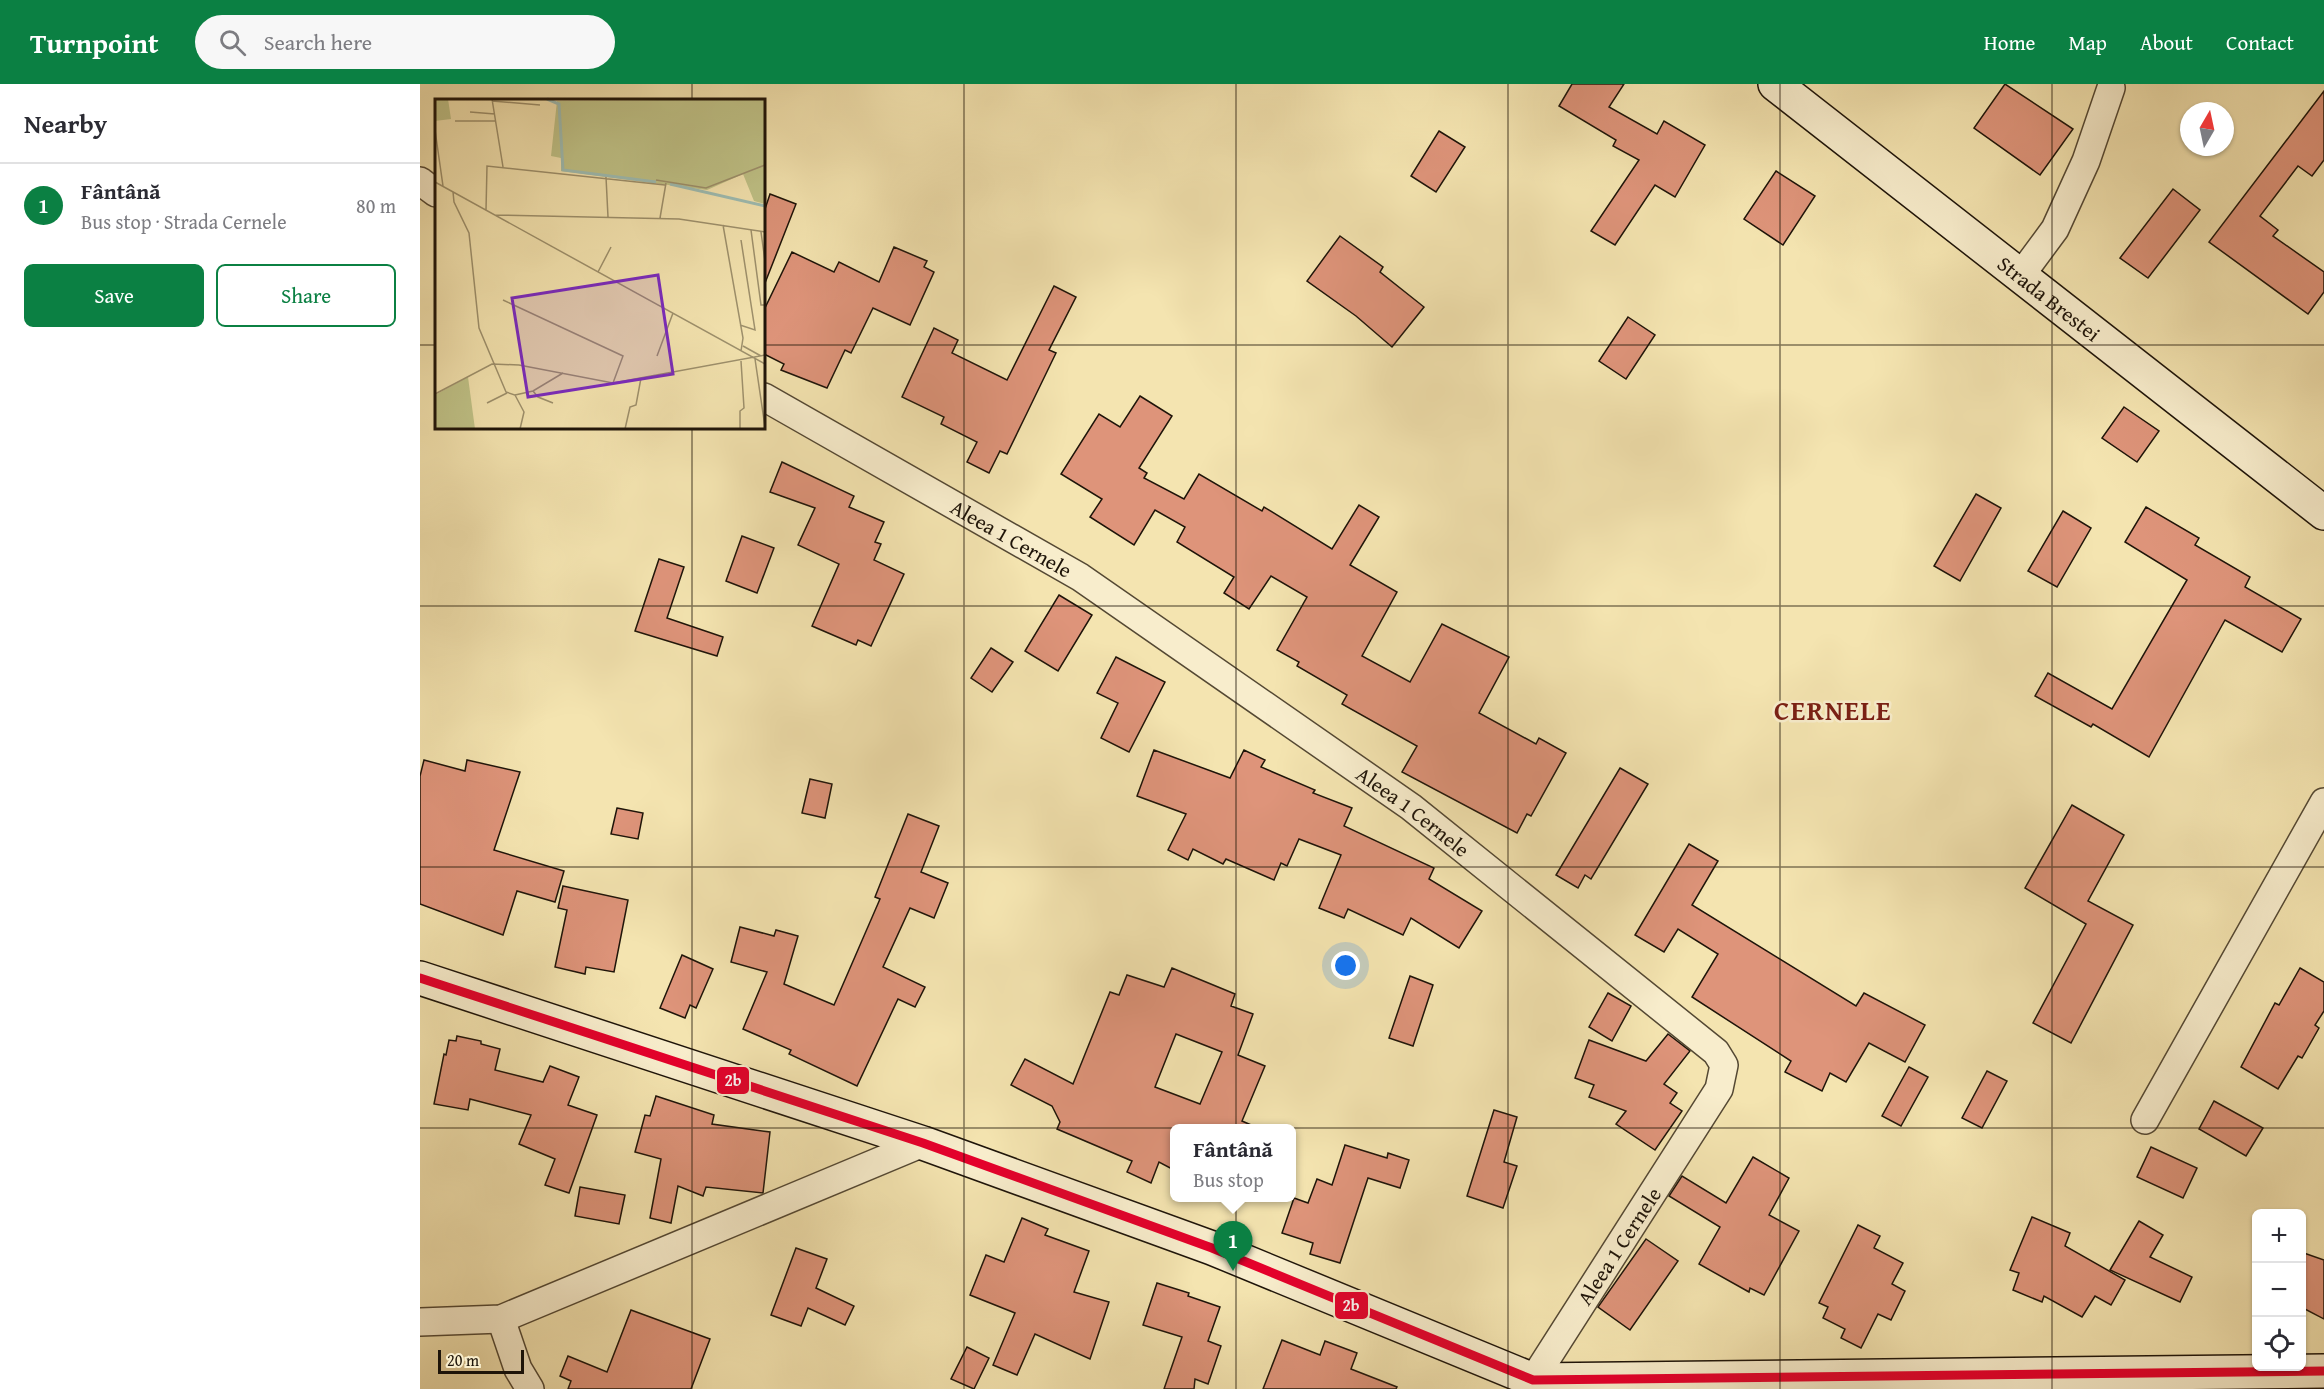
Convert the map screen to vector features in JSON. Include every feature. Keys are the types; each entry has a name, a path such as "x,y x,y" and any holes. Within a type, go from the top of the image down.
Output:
{"street":[{"name":"Strada Brestei","path":"1775,84 2324,513"},
{"path":"2021,275 2055,229 2086,161 2111,88"},
{"path":"420,181 435,192"},
{"name":"Aleea 1 Cernele","path":"765,398 1080,577 1411,807 1716,1052 1724,1065 1719,1089 1533,1380"},
{"path":"2145,1120 2324,802"},
{"path":"420,978 923,1143 1212,1248 1533,1380 1900,1382 2324,1371"},
{"path":"420,1322 501,1319 923,1143"},
{"path":"501,1319 518,1369 530,1389"}],"building":[{"path":"1572,84 1624,84 1609,107 1657,134 1664,121 1705,145 1675,197 1655,185 1615,245 1591,231 1639,160 1613,146 1616,140 1559,106"},
{"path":"2005,84 2073,129 2040,175 1974,128"},
{"path":"2324,91 2324,160 2312,176 2298,166 2260,216 2278,230 2273,236 2324,272 2324,292 2308,314 2209,242"},
{"path":"1439,131 1465,147 1436,192 1411,176"},
{"path":"1776,171 1815,196 1783,245 1744,219"},
{"path":"2173,189 2200,210 2148,278 2120,258"},
{"path":"770,194 796,204 765,283 765,209"},
{"path":"1340,236 1383,267 1380,272 1424,307 1392,347 1356,316 1307,281"},
{"path":"894,247 927,261 924,267 934,272 910,325 873,308 851,353 845,350 827,388 781,370 784,364 765,354 765,308 792,252 834,272 839,262 879,282"},
{"path":"1054,286 1076,297 1049,350 1056,353 1007,454 1000,451 989,473 967,462 977,442 941,424 944,417 902,397 934,328 958,340 952,353 1007,380"},
{"path":"1628,317 1655,335 1626,379 1599,361"},
{"path":"1140,396 1172,416 1139,468 1147,473 1144,478 1184,499 1199,474 1262,511 1264,507 1332,549 1359,505 1379,517 1350,565 1397,592 1362,656 1410,682 1442,624 1509,657 1479,713 1536,744 1539,738 1566,753 1531,816 1527,814 1517,833 1402,772 1417,746 1342,704 1347,695 1297,666 1299,662 1277,650 1307,597 1271,576 1249,609 1224,593 1234,577 1177,542 1185,527 1155,510 1134,545 1090,517 1102,499 1061,474 1099,414 1120,427"},
{"path":"2124,407 2159,431 2137,462 2102,438"},
{"path":"782,462 854,496 849,507 884,522 875,542 881,544 874,560 904,574 871,646 858,640 856,645 812,626 839,564 798,545 815,508 770,492"},
{"path":"1976,494 2001,508 1960,581 1934,566"},
{"path":"2146,507 2199,538 2195,545 2250,577 2245,587 2301,619 2282,652 2225,620 2149,757 2093,724 2091,727 2035,696 2048,673 2112,709 2187,580 2125,542"},
{"path":"2063,511 2091,528 2057,587 2028,571"},
{"path":"742,536 774,548 757,593 726,581"},
{"path":"659,559 684,567 667,618 723,637 717,656 635,631"},
{"path":"1059,595 1092,615 1058,671 1025,651"},
{"path":"991,648 1013,662 992,692 971,678"},
{"path":"1116,657 1165,682 1129,752 1101,738 1118,703 1097,693"},
{"path":"1154,750 1230,778 1244,750 1265,760 1261,767 1315,790 1313,793 1352,808 1344,826 1434,868 1429,879 1482,911 1459,948 1411,918 1403,935 1348,909 1344,918 1319,908 1341,855 1299,839 1287,866 1281,863 1274,880 1226,859 1223,864 1193,849 1188,860 1168,850 1186,814 1137,796"},
{"path":"424,760 465,771 467,760 520,772 494,850 564,871 555,902 517,891 503,935 420,904 420,776"},
{"path":"1620,768 1648,784 1591,879 1585,875 1578,888 1556,875"},
{"path":"810,779 832,784 825,818 802,813"},
{"path":"2072,805 2124,835 2088,901 2133,925 2071,1043 2033,1023 2086,924 2025,888"},
{"path":"617,808 643,813 638,839 611,834"},
{"path":"908,814 939,826 921,872 948,883 934,918 910,908 883,967 925,987 915,1007 898,999 857,1086 789,1054 791,1050 743,1029 767,972 731,962 740,927 774,936 776,930 798,936 784,984 834,1005 880,899 875,897"},
{"path":"1689,844 1718,861 1692,905 1856,1006 1864,993 1925,1025 1905,1062 1869,1043 1846,1082 1830,1073 1822,1091 1785,1072 1791,1061 1692,997 1718,954 1678,929 1664,952 1635,935"},
{"path":"563,886 628,900 614,972 586,967 585,974 555,967 567,910 558,908"},
{"path":"682,955 713,969 696,1008 690,1005 685,1018 660,1008"},
{"path":"1172,968 1235,994 1231,1006 1253,1014 1238,1055 1265,1066 1242,1121 1249,1124 1170,1124 1170,1168 1159,1162 1151,1183 1127,1172 1132,1161 1057,1129 1060,1122 1052,1106 1011,1085 1025,1059 1073,1084 1110,992 1119,995 1127,975 1164,987","holes":["1176,1034 1222,1052 1200,1104 1155,1087"]},
{"path":"2300,968 2324,982 2324,1011 2315,1025 2319,1028 2302,1058 2298,1056 2278,1089 2241,1067 2275,1003 2279,1005"},
{"path":"1410,976 1433,985 1413,1046 1389,1038"},
{"path":"1608,993 1631,1006 1612,1041 1589,1027"},
{"path":"1668,1034 1690,1051 1664,1084 1677,1093 1670,1103 1682,1111 1655,1150 1616,1124 1626,1111 1589,1097 1594,1085 1575,1078 1589,1040 1646,1061"},
{"path":"457,1036 481,1041 481,1044 500,1049 495,1070 543,1082 550,1066 579,1077 568,1105 597,1115 569,1193 545,1185 555,1159 519,1144 531,1115 470,1099 468,1110 434,1104 444,1054 446,1055 449,1040 456,1041"},
{"path":"1909,1067 1928,1077 1901,1126 1882,1116"},
{"path":"1987,1071 2007,1081 1982,1128 1962,1118"},
{"path":"656,1096 714,1115 712,1124 770,1132 763,1193 706,1187 703,1196 678,1186 671,1223 650,1218 661,1159 635,1152 645,1115 650,1116"},
{"path":"2214,1101 2263,1128 2246,1156 2199,1129"},
{"path":"1494,1110 1517,1117 1504,1162 1517,1166 1503,1208 1467,1196"},
{"path":"1345,1145 1387,1158 1388,1153 1409,1160 1400,1188 1368,1178 1340,1263 1310,1254 1313,1243 1282,1233 1293,1202 1296,1202 1296,1199 1308,1203 1317,1179 1332,1185"},
{"path":"2151,1147 2197,1168 2183,1198 2137,1177"},
{"path":"1753,1157 1789,1178 1769,1215 1799,1231 1764,1295 1750,1288 1749,1292 1699,1264 1720,1227 1669,1196 1682,1176 1726,1203"},
{"path":"580,1187 625,1195 619,1224 575,1216"},
{"path":"2032,1217 2070,1233 2065,1246 2125,1280 2111,1305 2095,1296 2082,1317 2044,1296 2042,1302 2013,1290 2019,1273 2010,1270"},
{"path":"1022,1218 1048,1229 1045,1235 1089,1251 1074,1292 1109,1302 1090,1359 1035,1334 1017,1375 993,1365 1015,1313 970,1295 986,1255 1004,1262"},
{"path":"2139,1221 2163,1235 2150,1257 2192,1277 2180,1302 2110,1270"},
{"path":"1858,1225 1880,1236 1874,1248 1903,1263 1892,1284 1905,1291 1891,1320 1878,1314 1861,1348 1841,1338 1845,1329 1823,1318 1828,1307 1819,1303"},
{"path":"1646,1239 1678,1261 1630,1330 1598,1307"},
{"path":"796,1248 827,1259 816,1288 854,1306 845,1325 808,1308 801,1326 771,1315"},
{"path":"2306,1254 2324,1260 2324,1319 2306,1310"},
{"path":"1157,1283 1189,1293 1188,1296 1220,1307 1208,1341 1221,1346 1208,1384 1195,1379 1194,1389 1164,1389 1182,1337 1143,1325"},
{"path":"631,1310 710,1339 691,1389 568,1389 571,1381 560,1376 568,1356 607,1372"},
{"path":"1282,1340 1320,1355 1325,1341 1357,1353 1351,1369 1397,1387 1396,1389 1263,1389"},
{"path":"967,1347 989,1358 974,1389 951,1379"}],"transit line":[{"name":"2b","path":"420,978 923,1143 1212,1248 1533,1380 2324,1371"}],"place":[{"name":"Fântână","path":"1233,1271"}],"district":[{"name":"CERNELE","path":"1833,710"}]}
